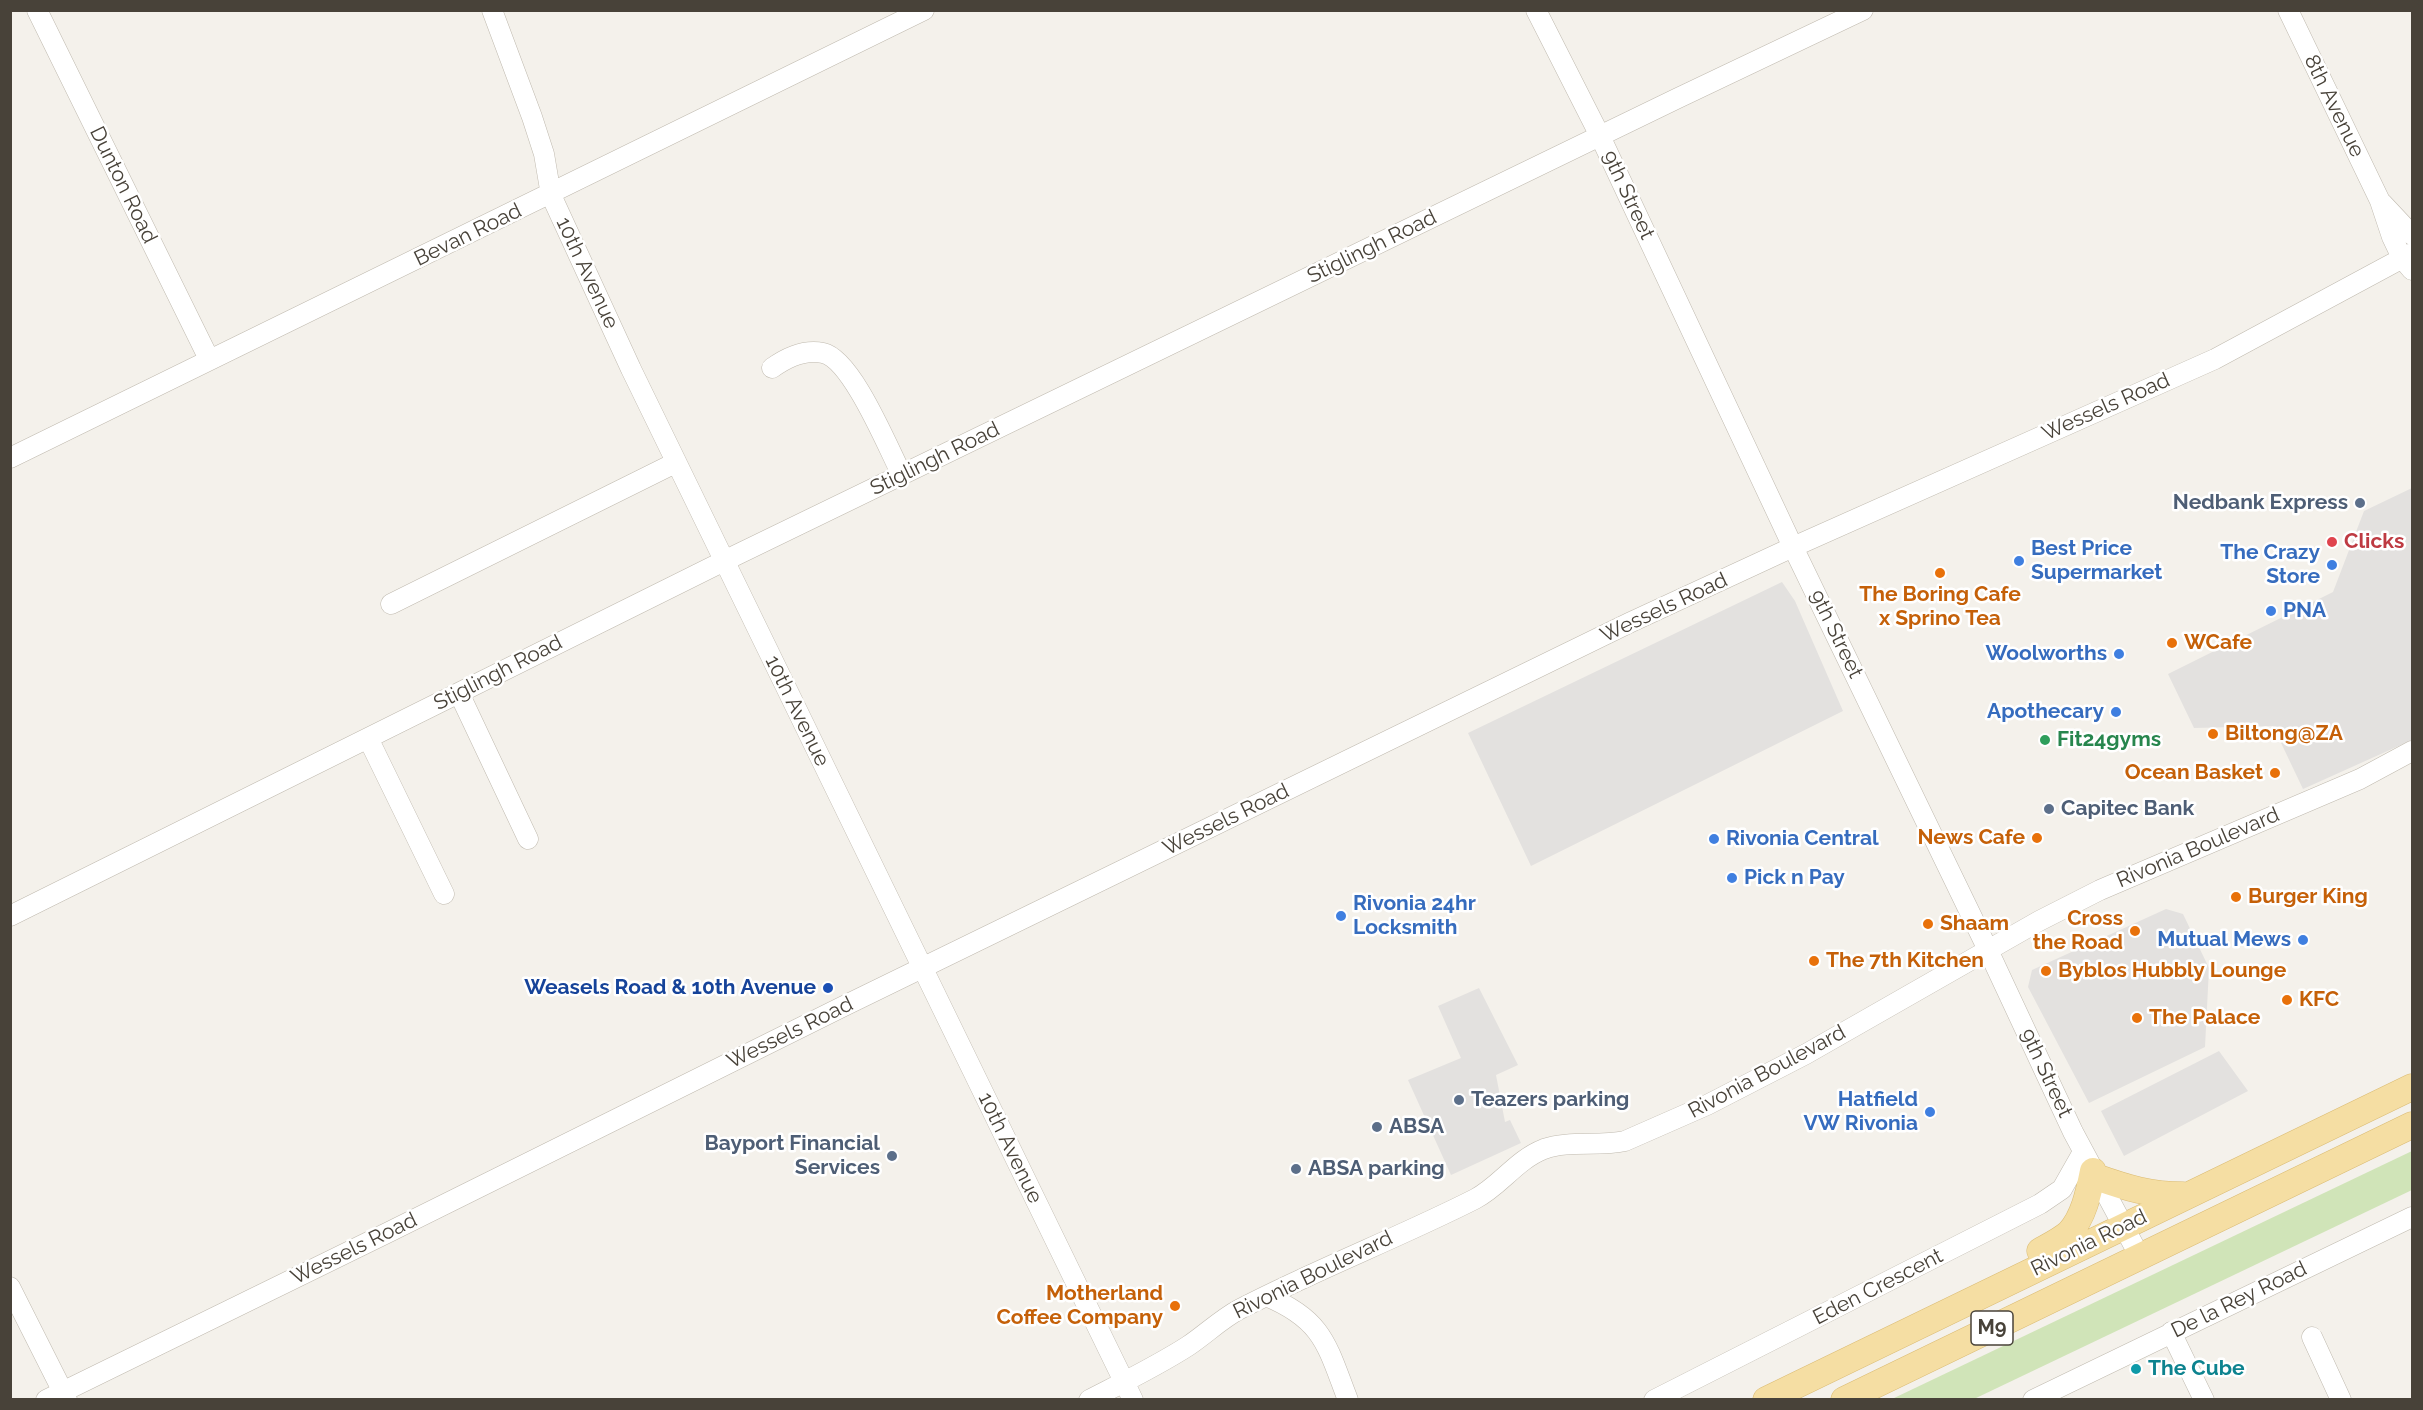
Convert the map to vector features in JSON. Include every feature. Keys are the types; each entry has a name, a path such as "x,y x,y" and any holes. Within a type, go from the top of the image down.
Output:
{"main road":[{"name":"Rivonia Road","path":"1766,1400 2412,1087"},
{"name":"Rivonia Road","path":"1844,1400 2412,1125"},
{"path":"1929,1322 1946,1305 1968,1290 2031,1257 2068,1234 2090,1191 2091,1167 2134,1191 2155,1195 2190,1195"}],"street":[{"name":"Dunton Road","path":"37,10 209,359"},
{"name":"10th Avenue","path":"492,10 544,154 551,195 675,463 1129,1391"},
{"name":"Bevan Road","path":"10,458 209,359 551,195 892,18 924,10"},
{"name":"9th Street","path":"1536,10 1600,136 1793,547 2091,1167 2140,1257"},
{"name":"Stiglingh Road","path":"10,916 724,561 1863,10"},
{"name":"8th Avenue","path":"2288,10 2380,201 2386,224 2409,260"},
{"name":"8th Avenue","path":"2380,201 2412,235"},
{"name":"Wessels Road","path":"59,1397 922,968 1629,623 1793,547 2215,359 2409,260"},
{"path":"772,368 786,358 808,353 822,353 831,356 854,380 902,475"},
{"path":"391,604 675,463"},
{"path":"459,693 528,839"},
{"path":"368,738 444,894"},
{"name":"Rivonia Boulevard","path":"1089,1400 1129,1391 1221,1321 1266,1296 1477,1198 1515,1165 1545,1149 1625,1141 1707,1105 1806,1054 1988,950 2100,890 2360,779 2412,751"},
{"name":"Eden Crescent","path":"1654,1400 2040,1204 2091,1167"},
{"name":"De la Rey Road","path":"2033,1400 2412,1217"},
{"path":"10,1287 59,1397"},
{"path":"1266,1296 1287,1304 1311,1322 1326,1346 1348,1400"},
{"path":"2171,1332 2204,1400"},
{"path":"2312,1337 2341,1400"}],"green space":[{"path":"2412,1151 2412,1190 1974,1399 1892,1399"}],"shaded area":[{"path":"2412,488 2412,740 2303,789 2273,726 2194,728 2168,674 2333,592 2364,511"},
{"path":"1782,582 1795,601 1843,711 1531,866 1468,733"},
{"path":"2166,909 2183,914 2209,968 2205,1047 2089,1103 2028,987 2032,970"},
{"name":"Teazers parking","path":"1479,988 1518,1065 1496,1075 1505,1122 1510,1120 1521,1143 1451,1175 1408,1080 1461,1058 1438,1006"},
{"path":"2219,1051 2248,1091 2124,1156 2101,1111"}],"place":[{"name":"Nedbank Express","path":"2360,503"},
{"name":"Clicks","path":"2332,542"},
{"name":"Best Price Supermarket","path":"2019,561"},
{"name":"The Crazy Store","path":"2332,565"},
{"name":"The Boring Cafe x Sprino Tea","path":"1940,573"},
{"name":"PNA","path":"2271,611"},
{"name":"WCafe","path":"2172,643"},
{"name":"Woolworths","path":"2119,654"},
{"name":"Apothecary","path":"2116,712"},
{"name":"Biltong@ZA","path":"2213,734"},
{"name":"Fit24gyms","path":"2045,740"},
{"name":"Ocean Basket","path":"2275,773"},
{"name":"Capitec Bank","path":"2049,809"},
{"name":"News Cafe","path":"2037,838"},
{"name":"Rivonia Central","path":"1714,839"},
{"name":"Pick n Pay","path":"1732,878"},
{"name":"Burger King","path":"2236,897"},
{"name":"Rivonia 24hr Locksmith","path":"1341,916"},
{"name":"Shaam","path":"1928,924"},
{"name":"Cross the Road","path":"2135,931"},
{"name":"Mutual Mews","path":"2303,940"},
{"name":"The 7th Kitchen","path":"1814,961"},
{"name":"Byblos Hubbly Lounge","path":"2046,971"},
{"name":"Weasels Road & 10th Avenue","path":"828,988"},
{"name":"KFC","path":"2287,1000"},
{"name":"The Palace","path":"2137,1018"},
{"name":"Teazers parking","path":"1459,1100"},
{"name":"Hatfield VW Rivonia","path":"1930,1112"},
{"name":"ABSA","path":"1377,1127"},
{"name":"Bayport Financial Services","path":"892,1156"},
{"name":"ABSA parking","path":"1296,1169"},
{"name":"Motherland Coffee Company","path":"1175,1306"},
{"name":"The Cube","path":"2136,1369"}]}
